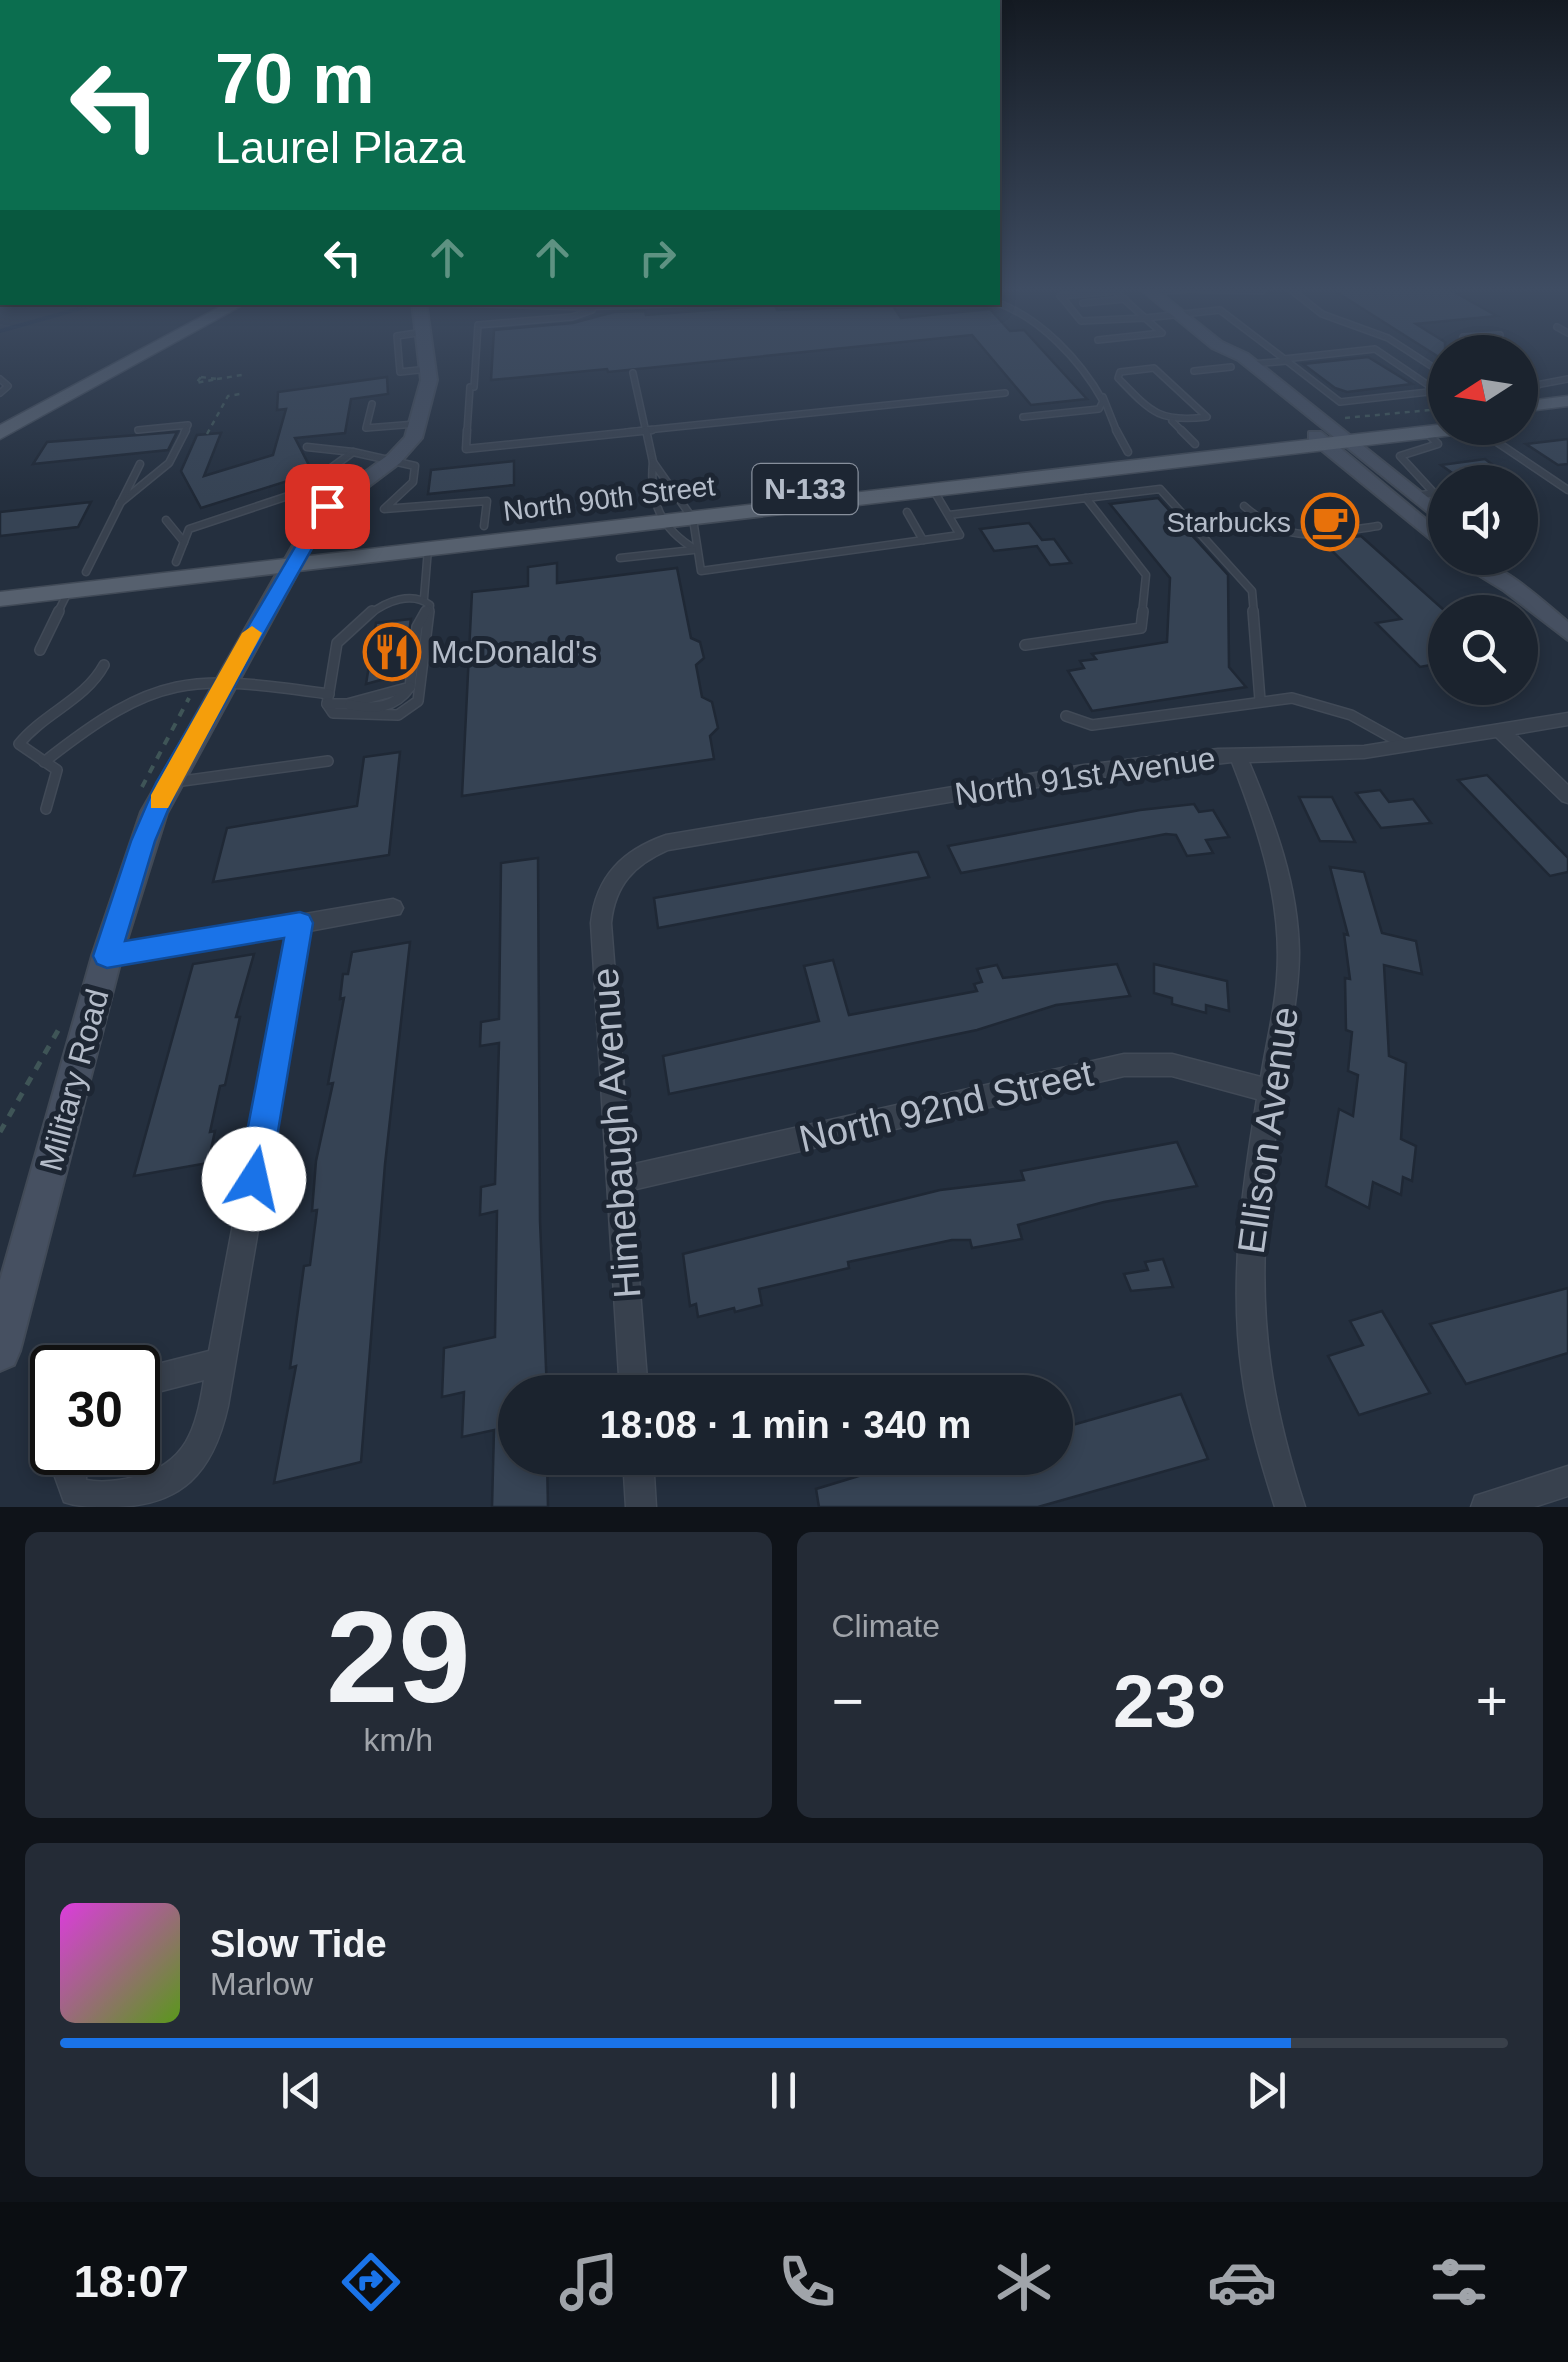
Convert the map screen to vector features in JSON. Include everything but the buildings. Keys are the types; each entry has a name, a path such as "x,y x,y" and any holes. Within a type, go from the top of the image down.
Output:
{"main road":[{"path":"0,419 114,358"},
{"path":"0,433 137,358"},
{"name":"Military Road","path":"0,1351 107,956 143,841 168,783 224,680 327,506 394,459 419,424 427,358"},
{"path":"1226,358 1232,367 1330,432 1428,506"},
{"path":"1242,358 1330,432 1428,528"},
{"path":"1538,404 1568,401"},
{"path":"1538,419 1568,415"},
{"name":"North 90th Street","path":"0,600 484,526 934,491 1428,418"},
{"name":"North 90th Street","path":"688,511 1195,444 1330,432 1426,432"},
{"path":"934,491 938,483 1023,464"},
{"name":"North 90th Street","path":"0,581 86,572 180,552 296,557 428,549 659,514"},
{"path":"1492,575 1568,632"},
{"path":"1503,575 1510,585"}],"street":[{"name":"North 91st Avenue","path":"614,876 633,857 666,843 1084,772 1238,756 1312,756 1407,747 1568,719"},
{"path":"1500,730 1568,796"},
{"name":"Ellison Avenue","path":"1238,756 1271,836 1286,902 1288,980 1250,1221 1248,1300 1261,1402 1290,1507"},
{"name":"Himebaugh Avenue","path":"614,876 601,923 633,1375"},
{"path":"107,956 393,908"},
{"path":"70,1475 76,1491 87,1500 104,1500 164,1486 185,1470 212,1421 300,923"},
{"name":"North 92nd Street","path":"620,1180 1124,1065 1172,1065 1272,1091"},
{"path":"160,1377 221,1362"},
{"path":"639,1475 641,1507"},
{"path":"1486,1507 1568,1481"}],"lane":[{"path":"399,358 400,372 428,368"},
{"path":"475,358 466,448 1005,393"},
{"path":"1065,358 1100,394 1112,413 1114,434 1128,452"},
{"path":"1252,364 1300,358"},
{"path":"1389,358 1428,384"},
{"path":"1286,360 1340,402 1428,394"},
{"path":"1194,371 1232,367"},
{"path":"1172,420 1206,417 1154,368 1120,372 1118,378 1148,410 1172,420 1195,444"},
{"path":"634,372 652,462 649,484 659,514 676,540 696,550"},
{"path":"1538,385 1568,379"},
{"path":"0,380 8,386 0,393"},
{"path":"1024,417 1099,409 1103,401 1100,394"},
{"path":"372,404 366,428 419,424"},
{"path":"120,503 169,463 188,425 138,430"},
{"path":"1416,496 1434,493 1432,486 1403,464 1400,456 1438,444 1426,432"},
{"path":"1501,445 1568,490"},
{"path":"307,447 394,459 415,466 406,491 384,509 486,501 484,526"},
{"path":"180,552 189,529 297,493 353,452"},
{"path":"652,462 688,511 702,572 960,535 934,491"},
{"path":"86,572 140,464"},
{"path":"949,516 1160,489 1252,591 1260,700"},
{"path":"1025,646 1141,628 1146,575 1086,498"},
{"path":"1244,506 1268,530 1284,536 1378,526"},
{"path":"907,512 923,540"},
{"path":"166,520 180,552"},
{"path":"427,602 399,599 375,609 337,644 328,699 333,712 373,717 412,708 422,693 427,602 428,549"},
{"path":"620,558 696,550"},
{"path":"40,650 68,592"},
{"path":"44,762 128,702 166,689 224,680 370,708 392,705 410,687 417,627 427,602"},
{"path":"46,810 57,770 19,744 33,722 97,682 104,665"},
{"path":"1066,716 1092,725 1292,698 1325,702 1359,717 1407,747"},
{"path":"168,783 328,761"}],"path":[{"path":"217,379 242,375"},
{"path":"207,434 228,396 240,394"},
{"path":"1330,432 1358,418 1428,410"},
{"path":"0,1132 67,1015"}],"slow traffic":[{"path":"159,801 252,633"}],"place":[{"name":"Starbucks","path":"1330,522"},
{"name":"McDonald's","path":"392,652"}],"route":[{"path":"254,1179 300,923 107,956 143,841 168,783 327,506"}]}
